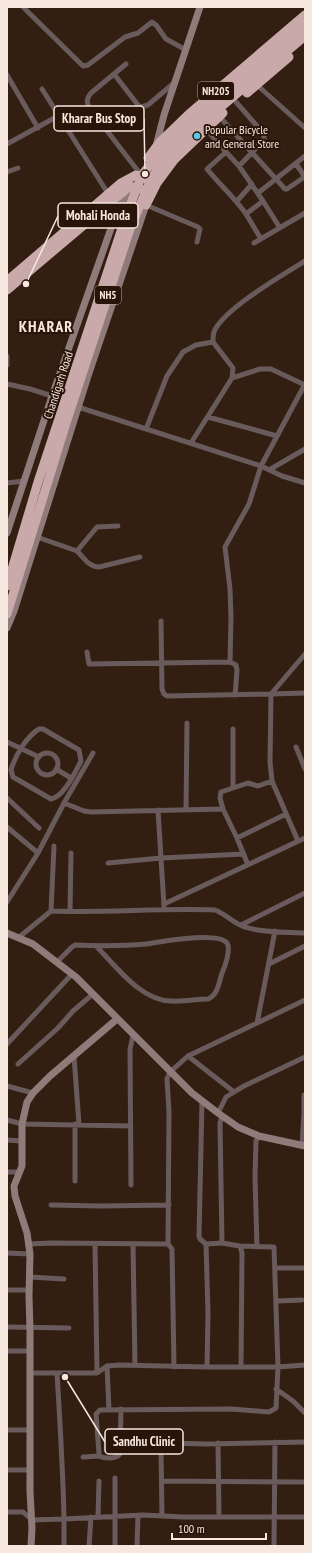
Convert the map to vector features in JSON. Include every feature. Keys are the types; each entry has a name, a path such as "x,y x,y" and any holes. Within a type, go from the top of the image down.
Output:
{"highway":[{"name":"NH205","path":"137,173 156,148 189,114 305,15"},
{"name":"Chandigarh Road","path":"7,586 45,460 127,213 142,175 159,154 184,128 305,26"},
{"name":"NH5","path":"7,614 66,423 130,229 141,199 151,179 164,160 183,139 305,36"},
{"name":"NH205","path":"146,204 157,183 174,160 219,116 305,43"},
{"path":"137,173 157,183"},
{"path":"7,290 105,209 130,186 137,173"},
{"path":"7,281 109,195 121,183 137,173"},
{"path":"130,186 152,192"},
{"path":"105,209 115,217"}],"street":[{"path":"23,7 83,66 88,65 125,37 138,33 152,22 166,39 186,50"},
{"path":"170,166 156,148 164,116 200,7"},
{"path":"126,64 91,93 87,102 91,110 137,173"},
{"path":"114,74 138,104 142,106 148,105 176,82"},
{"path":"7,76 38,128"},
{"path":"257,84 305,128"},
{"path":"42,89 109,195"},
{"path":"236,102 264,134 264,140 239,166"},
{"path":"7,144 58,116"},
{"path":"219,116 284,188 287,189 303,178 303,174 296,164"},
{"path":"206,129 239,166 264,201 280,228"},
{"path":"226,152 208,170 223,188 237,201 261,239"},
{"path":"258,193 305,156"},
{"path":"7,172 18,168"},
{"path":"237,201 252,184"},
{"path":"7,533 52,396 115,217 130,186"},
{"path":"246,214 264,201"},
{"path":"7,628 78,407 146,204 198,227 200,232 197,242"},
{"path":"254,243 305,213"},
{"path":"191,443 232,378 233,368 213,342 214,332 227,315 263,287 305,261"},
{"path":"146,429 167,376 183,352 196,345 213,342"},
{"path":"7,356 7,365"},
{"path":"230,662 231,603 225,547 249,504 261,466 305,384 271,369 260,369 232,378"},
{"path":"7,384 52,396"},
{"path":"78,407 261,466 287,478 305,483"},
{"path":"208,417 277,436"},
{"path":"269,470 305,449"},
{"path":"7,483 24,481 52,491"},
{"path":"77,551 97,527 118,526"},
{"path":"37,537 77,551 90,565 95,567 140,557"},
{"path":"161,621 162,689 165,695 235,696 305,693"},
{"path":"87,652 89,664 230,662 236,665 237,670 235,696"},
{"path":"298,841 272,781 270,767 271,694 305,654"},
{"path":"186,810 187,723"},
{"path":"39,729 43,729 79,750 81,761 61,795 51,799 13,777 11,770 21,748 33,733 39,729"},
{"path":"233,729 233,788"},
{"path":"7,742 39,757"},
{"path":"296,747 305,769"},
{"path":"46,753 53,756 57,761 56,769 49,774 39,772 36,766 36,762 39,757 46,753"},
{"path":"7,902 38,853 64,803 93,753"},
{"path":"56,769 71,778"},
{"path":"248,865 223,809 220,794 221,792 248,783 258,786 272,781"},
{"path":"7,798 40,828"},
{"path":"64,803 84,811 91,812 223,809"},
{"path":"158,810 164,906"},
{"path":"237,838 286,814"},
{"path":"7,828 38,853"},
{"path":"164,906 305,838"},
{"path":"51,911 54,846"},
{"path":"70,912 71,853"},
{"path":"108,863 161,858 244,854"},
{"path":"241,925 305,893"},
{"path":"18,938 51,911 70,912 164,906 215,910 246,928 305,933"},
{"path":"257,1023 274,931"},
{"path":"7,933 33,944 72,974 170,1072 202,1101 238,1127 259,1136 304,1146 304,1095"},
{"path":"57,962 72,946 145,944 176,939 196,938 222,940 227,943 228,948 226,963 216,993 212,998 170,1002 154,997 133,984 96,946"},
{"path":"269,964 305,946"},
{"path":"7,1044 72,974"},
{"path":"18,1064 58,1028 73,1011 93,994"},
{"path":"174,1367 172,1249 168,1244 169,1112 167,1079 170,1072 188,1056 305,1000"},
{"path":"31,1546 30,1254 23,1218 15,1196 14,1186 20,1172 22,1159 22,1124 27,1102 33,1093 117,1019"},
{"path":"131,1185 130,1048 133,1036"},
{"path":"74,1056 77,1124 75,1181"},
{"path":"188,1056 234,1092"},
{"path":"222,1243 220,1114 226,1097 244,1086 305,1057"},
{"path":"7,1086 33,1093"},
{"path":"99,1456 96,1414 100,1410 232,1409 269,1412 276,1408 278,1367 274,1247 240,1246 222,1243 206,1244 200,1239 202,1101"},
{"path":"7,1120 22,1124 131,1126"},
{"path":"257,1247 255,1177 256,1141 259,1136"},
{"path":"7,1140 21,1141"},
{"path":"7,1172 20,1172"},
{"path":"51,1205 169,1205"},
{"path":"29,1244 168,1244"},
{"path":"95,1244 97,1373"},
{"path":"133,1244 135,1365"},
{"path":"206,1244 208,1313 207,1367"},
{"path":"240,1246 242,1253 241,1367"},
{"path":"7,1253 30,1254"},
{"path":"275,1268 303,1268"},
{"path":"30,1277 64,1279"},
{"path":"7,1290 29,1290"},
{"path":"277,1302 302,1300"},
{"path":"7,1328 69,1328"},
{"path":"7,1351 30,1351"},
{"path":"30,1373 97,1373 107,1366 135,1365 174,1367 278,1367 305,1365"},
{"path":"107,1366 109,1410"},
{"path":"57,1373 63,1467 64,1546"},
{"path":"276,1389 305,1413"},
{"path":"83,1457 118,1457 120,1454 121,1410"},
{"path":"7,1430 30,1430"},
{"path":"274,1546 275,1442"},
{"path":"162,1516 161,1451 165,1444 305,1442"},
{"path":"218,1444 218,1517"},
{"path":"7,1470 30,1470"},
{"path":"115,1478 115,1546"},
{"path":"98,1516 99,1481"},
{"path":"162,1481 305,1482"},
{"path":"7,1512 23,1512 32,1520 138,1515 305,1517"},
{"path":"137,1546 138,1515"},
{"path":"89,1546 90,1517"}],"place":[{"name":"Popular Bicycle and General Store","path":"197,136"},
{"name":"Kharar Bus Stop","path":"145,174"},
{"name":"Mohali Honda","path":"26,284"},
{"name":"Sandhu Clinic","path":"65,1377"}],"district":[{"name":"KHARAR","path":"46,326"}]}
